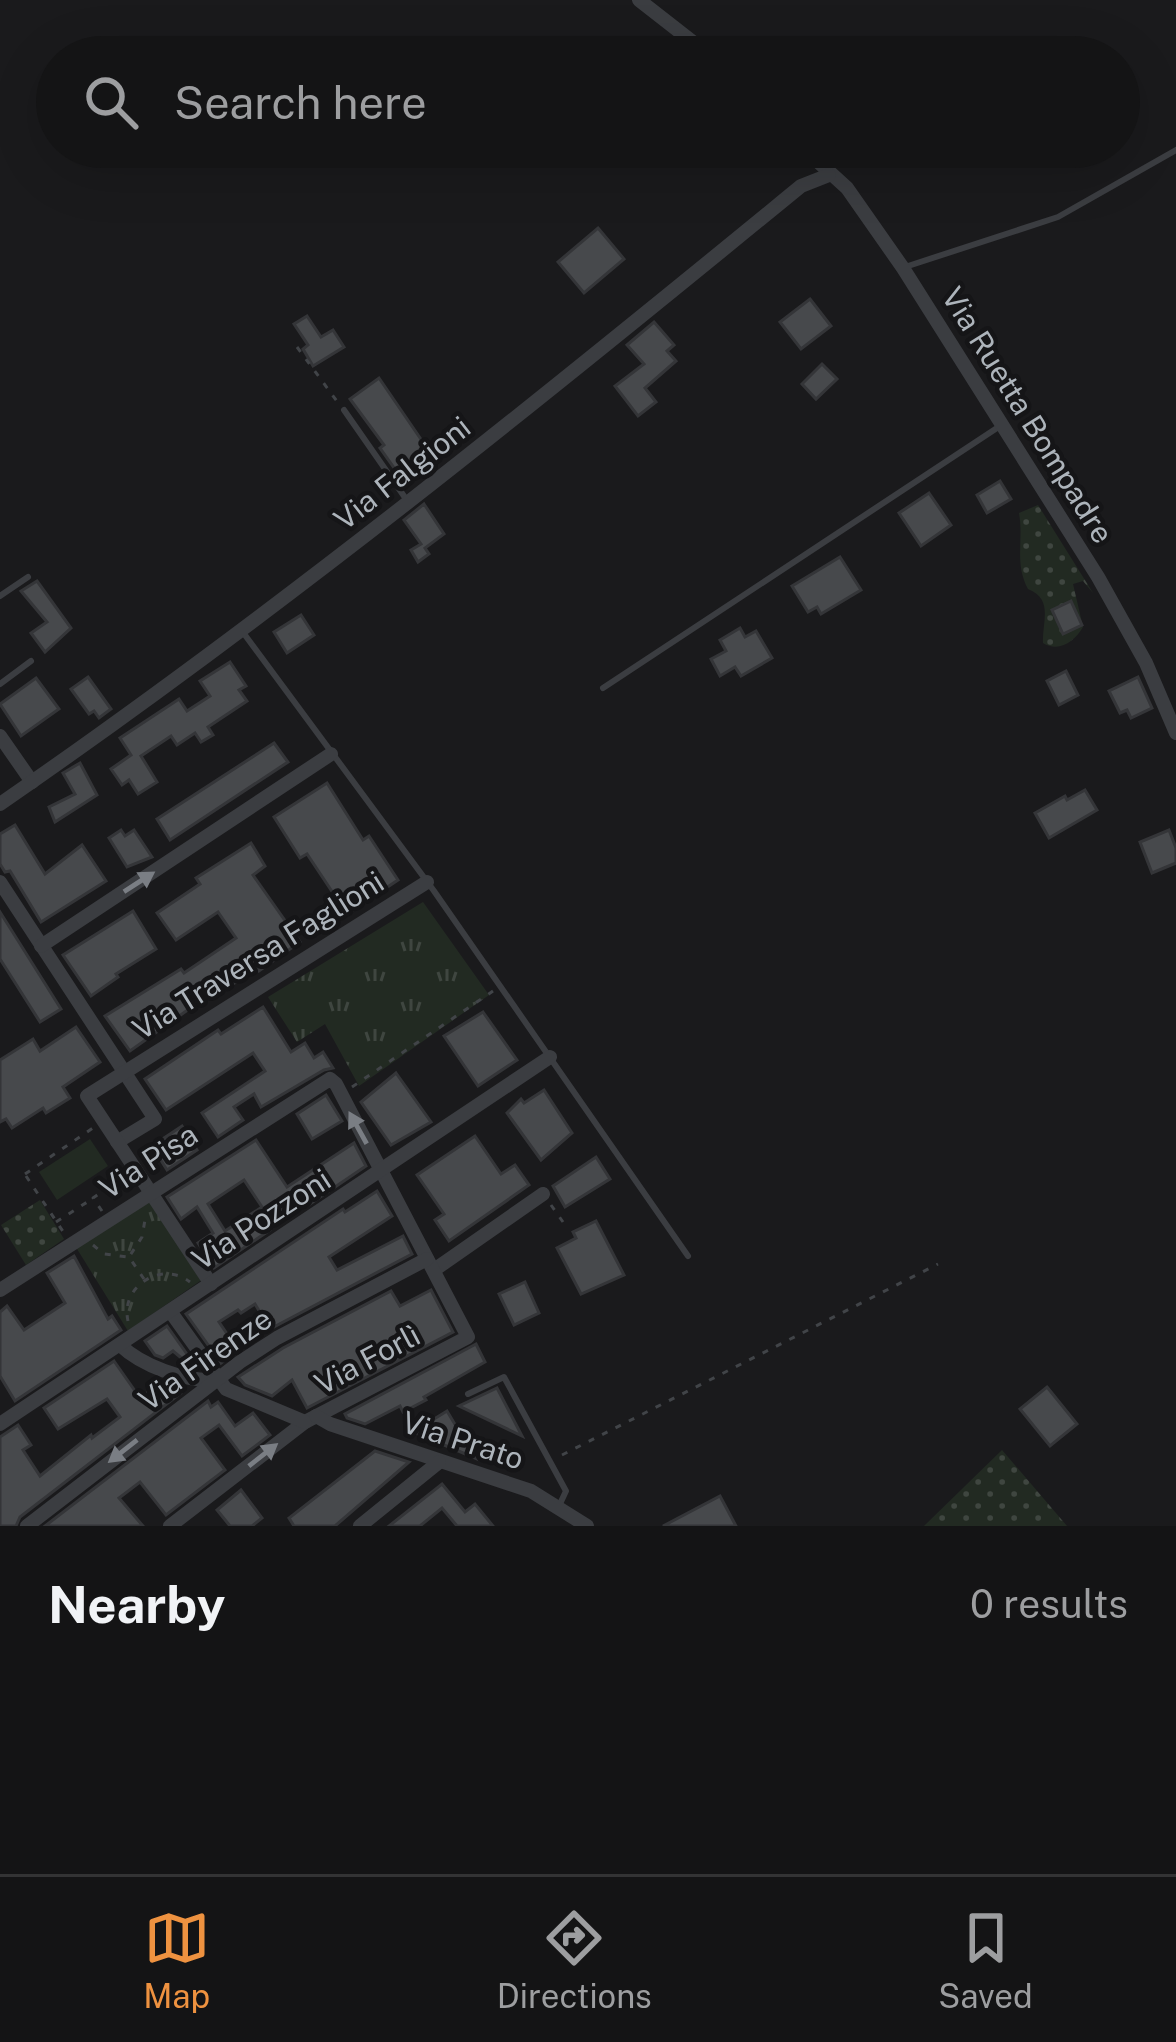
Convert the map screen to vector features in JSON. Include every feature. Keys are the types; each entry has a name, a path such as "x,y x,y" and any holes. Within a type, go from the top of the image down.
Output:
{"street":[{"path":"639,0 685,36"},
{"name":"Via Ruetta Bompadre","path":"822,168 847,188 903,268 1098,577 1146,663 1176,734"},
{"name":"Via Falgioni","path":"0,804 242,631 528,410 801,186 829,175"},
{"path":"0,736 32,782"},
{"path":"41,946 331,754"},
{"name":"Via Traversa Faglioni","path":"0,882 123,1071 427,882"},
{"name":"Via Pozzoni","path":"0,1424 550,1058"},
{"path":"118,1142 155,1119 123,1071 87,1096 204,1285"},
{"name":"Via Forlì","path":"170,1526 310,1419 468,1337 335,1084 326,1081"},
{"name":"Via Pisa","path":"0,1290 326,1081"},
{"name":"Via Firenze","path":"27,1526 277,1338 430,1265 543,1194"},
{"name":"Via Prato","path":"170,1311 226,1389 531,1491 587,1526"},
{"name":"Via Prato","path":"120,1345 133,1356 194,1380 216,1380"},
{"path":"360,1526 439,1462"}],"lane":[{"path":"903,268 1058,217 1176,150"},
{"path":"344,410 408,502"},
{"path":"603,688 1000,427"},
{"path":"0,596 28,577"},
{"path":"242,631 427,882 688,1256"},
{"path":"0,684 32,661"},
{"path":"468,1394 504,1378 566,1491 559,1506"}],"path":[{"path":"297,346 344,410"},
{"path":"341,1095 500,986"},
{"path":"64,1234 24,1173 96,1126"},
{"path":"56,1222 128,1174"},
{"path":"543,1194 563,1222"},
{"path":"129,1257 142,1237 146,1196"},
{"path":"93,1198 104,1213"},
{"path":"85,1239 104,1254 129,1257 145,1281"},
{"path":"550,1462 938,1264"},
{"path":"133,1330 125,1308 128,1295 145,1281 162,1272 204,1285"}],"green space":[{"path":"1038,505 1093,593 1083,581 1073,584 1083,627 1061,646 1043,643 1044,605 1028,589 1021,570 1019,513"},
{"path":"423,902 489,995 359,1086 325,1024 297,1042 268,997"},
{"path":"90,1139 108,1166 57,1200 39,1172"},
{"path":"146,1195 203,1279 128,1331 74,1244"},
{"path":"40,1200 64,1239 26,1265 1,1225"},
{"path":"1002,1450 1067,1526 924,1526"}],"building":[{"path":"598,228 624,259 584,293 558,262"},
{"path":"810,299 831,326 801,349 780,322"},
{"path":"307,316 321,337 333,330 344,347 313,366 303,349 308,345 294,324"},
{"path":"654,322 674,345 667,351 676,361 645,388 656,402 638,416 615,386 644,364 627,345"},
{"path":"822,364 837,379 816,399 802,384"},
{"path":"379,378 431,454 397,472 380,448 384,445 350,399"},
{"path":"1000,481 1011,499 987,513 977,495"},
{"path":"929,493 951,525 921,546 899,513"},
{"path":"424,504 444,534 425,548 429,554 418,562 411,550 421,544 404,520"},
{"path":"840,557 861,590 821,614 817,607 808,612 792,586"},
{"path":"37,581 71,628 45,652 31,633 47,622 21,591"},
{"path":"1071,601 1082,625 1063,634 1052,610"},
{"path":"301,615 314,635 287,653 274,632"},
{"path":"740,628 745,637 756,631 772,658 741,676 735,667 720,676 711,659 726,651 720,640"},
{"path":"230,662 246,686 239,690 247,701 208,727 213,735 201,742 195,733 177,745 171,736 141,756 157,782 138,794 129,780 122,785 111,769 131,755 120,738 179,699 187,711 210,696 200,681"},
{"path":"1066,671 1078,695 1059,705 1047,681"},
{"path":"88,677 111,709 99,718 94,711 89,714 71,689"},
{"path":"1138,677 1152,708 1131,718 1127,710 1120,713 1109,691"},
{"path":"36,678 59,709 21,736 0,704"},
{"path":"274,743 288,762 170,840 157,819"},
{"path":"80,763 97,795 55,822 49,807 75,794 63,773"},
{"path":"327,783 363,840 369,836 398,880 347,914 307,854 300,858 274,817"},
{"path":"1085,790 1097,810 1049,838 1035,813"},
{"path":"15,825 45,874 82,845 106,881 41,922 10,871 5,872 0,864 0,834"},
{"path":"121,830 125,836 134,830 152,857 127,867 109,838"},
{"path":"1169,830 1176,863 1152,873 1140,842"},
{"path":"251,843 265,866 253,875 300,942 259,971 215,996 213,992 130,1051 105,1016 236,938 218,912 176,940 157,913 200,884 196,878"},
{"path":"133,911 156,949 91,996 63,955"},
{"path":"0,912 61,1009 40,1022 0,959"},
{"path":"263,1007 291,1052 305,1043 314,1058 323,1052 333,1068 261,1107 254,1094 234,1107 243,1120 218,1137 202,1113 265,1071 253,1053 166,1110 145,1079 218,1030 221,1034"},
{"path":"483,1012 517,1060 478,1086 444,1036"},
{"path":"76,1027 100,1062 63,1087 70,1098 46,1113 43,1108 12,1128 6,1119 0,1122 0,1060 33,1039 40,1051"},
{"path":"396,1073 431,1122 391,1145 361,1102"},
{"path":"544,1090 572,1133 541,1160 507,1113 521,1099 524,1103"},
{"path":"326,1095 342,1121 312,1139 297,1114"},
{"path":"182,1126 197,1150 167,1170 152,1146"},
{"path":"475,1136 501,1174 515,1165 529,1185 449,1241 435,1220 444,1214 417,1175"},
{"path":"256,1140 287,1187 354,1143 366,1166 307,1206 303,1201 267,1225 270,1230 214,1268 198,1243 213,1233 197,1207 181,1219 167,1197","holes":["244,1180 262,1207 225,1231 208,1204"]},
{"path":"596,1157 610,1179 565,1207 553,1186"},
{"path":"377,1191 392,1216 329,1257 337,1270 403,1236 412,1254 270,1329 255,1304 241,1313 238,1310 219,1322 238,1350 221,1363 186,1314"},
{"path":"596,1221 624,1275 581,1294 557,1248 576,1238 573,1232"},
{"path":"74,1256 108,1319 112,1316 121,1330 15,1401 0,1376 0,1312 7,1306 24,1330 65,1303 47,1273"},
{"path":"525,1282 539,1313 514,1325 499,1294"},
{"path":"431,1290 453,1332 307,1408 292,1380 272,1396 238,1377 391,1291 400,1306"},
{"path":"167,1326 192,1367 173,1351 163,1358 155,1355 145,1341"},
{"path":"476,1344 485,1362 424,1397 426,1400 403,1412 400,1406 365,1424 347,1418 345,1414"},
{"path":"114,1361 140,1398 159,1384 181,1393 20,1517 16,1526 0,1526 0,1437 18,1425 31,1445 23,1450 40,1476 120,1417 107,1399 58,1429 44,1408"},
{"path":"1047,1387 1077,1424 1050,1446 1020,1409"},
{"path":"497,1388 522,1436 459,1406"},
{"path":"208,1401 211,1407 218,1402 235,1426 253,1413 270,1435 242,1456 219,1425 201,1438 225,1470 166,1515 140,1482 119,1498 143,1526 45,1526"},
{"path":"447,1411 475,1458 413,1432"},
{"path":"375,1451 409,1462 335,1526 294,1526 289,1518"},
{"path":"442,1484 465,1512 475,1504 493,1526 457,1526 442,1508 420,1526 389,1526"},
{"path":"241,1490 262,1518 252,1526 230,1526 217,1510"},
{"path":"720,1496 736,1526 663,1526"}]}
